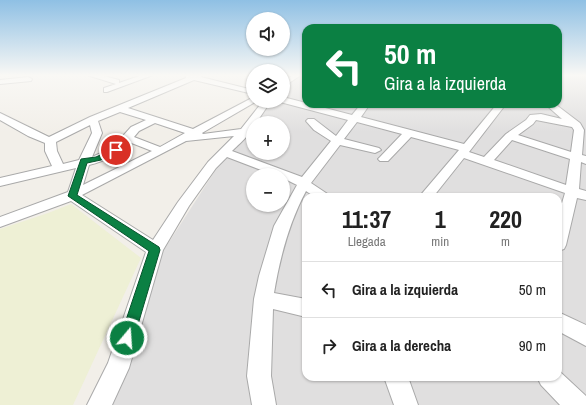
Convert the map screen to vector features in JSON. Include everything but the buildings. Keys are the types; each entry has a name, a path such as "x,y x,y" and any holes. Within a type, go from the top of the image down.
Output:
{"street":[{"path":"120,94 138,100"},
{"path":"50,141 72,128 152,94"},
{"path":"290,102 302,105"},
{"path":"0,222 31,213 73,196 246,105"},
{"path":"118,108 206,136"},
{"path":"99,405 118,368 155,250 183,205 212,165 244,132 263,108"},
{"path":"314,108 409,133 464,151 486,162 586,196"},
{"path":"264,405 259,376 264,299 268,276 282,226 292,203 304,184 353,118 362,108"},
{"path":"429,193 498,108"},
{"path":"554,108 576,125 579,130 582,159 562,230"},
{"path":"0,116 32,134 50,141"},
{"path":"486,162 510,136 536,116 576,125"},
{"path":"73,196 84,161 97,133 93,119"},
{"path":"0,182 58,167 98,159 116,150 128,138 129,134 154,120"},
{"path":"311,121 322,133 337,140 375,150"},
{"path":"0,125 11,123"},
{"path":"32,134 72,128"},
{"path":"179,140 244,132"},
{"path":"384,159 409,133"},
{"path":"510,136 582,159"},
{"path":"128,138 159,150"},
{"path":"50,141 51,151 58,167"},
{"path":"225,152 304,184 319,193"},
{"path":"73,196 155,250"},
{"path":"264,299 302,307"},
{"path":"562,323 586,336"},
{"path":"397,381 406,405"},
{"path":"553,381 577,405"}],"shaded area":[{"path":"290,94 302,94 302,105 290,102"},
{"path":"562,94 586,94 586,405 106,405 160,256 224,157 246,130 246,160 290,160 290,116 258,116 264,108 290,108 290,103 302,106 302,108 310,108 355,120 366,108 503,108 502,109 562,108"},
{"path":"313,108 364,108 354,119"}],"green space":[{"path":"71,204 141,258 73,405 0,405 0,229"}],"route":[{"path":"116,150 98,159 84,161 73,196 155,250 127,338"}]}
